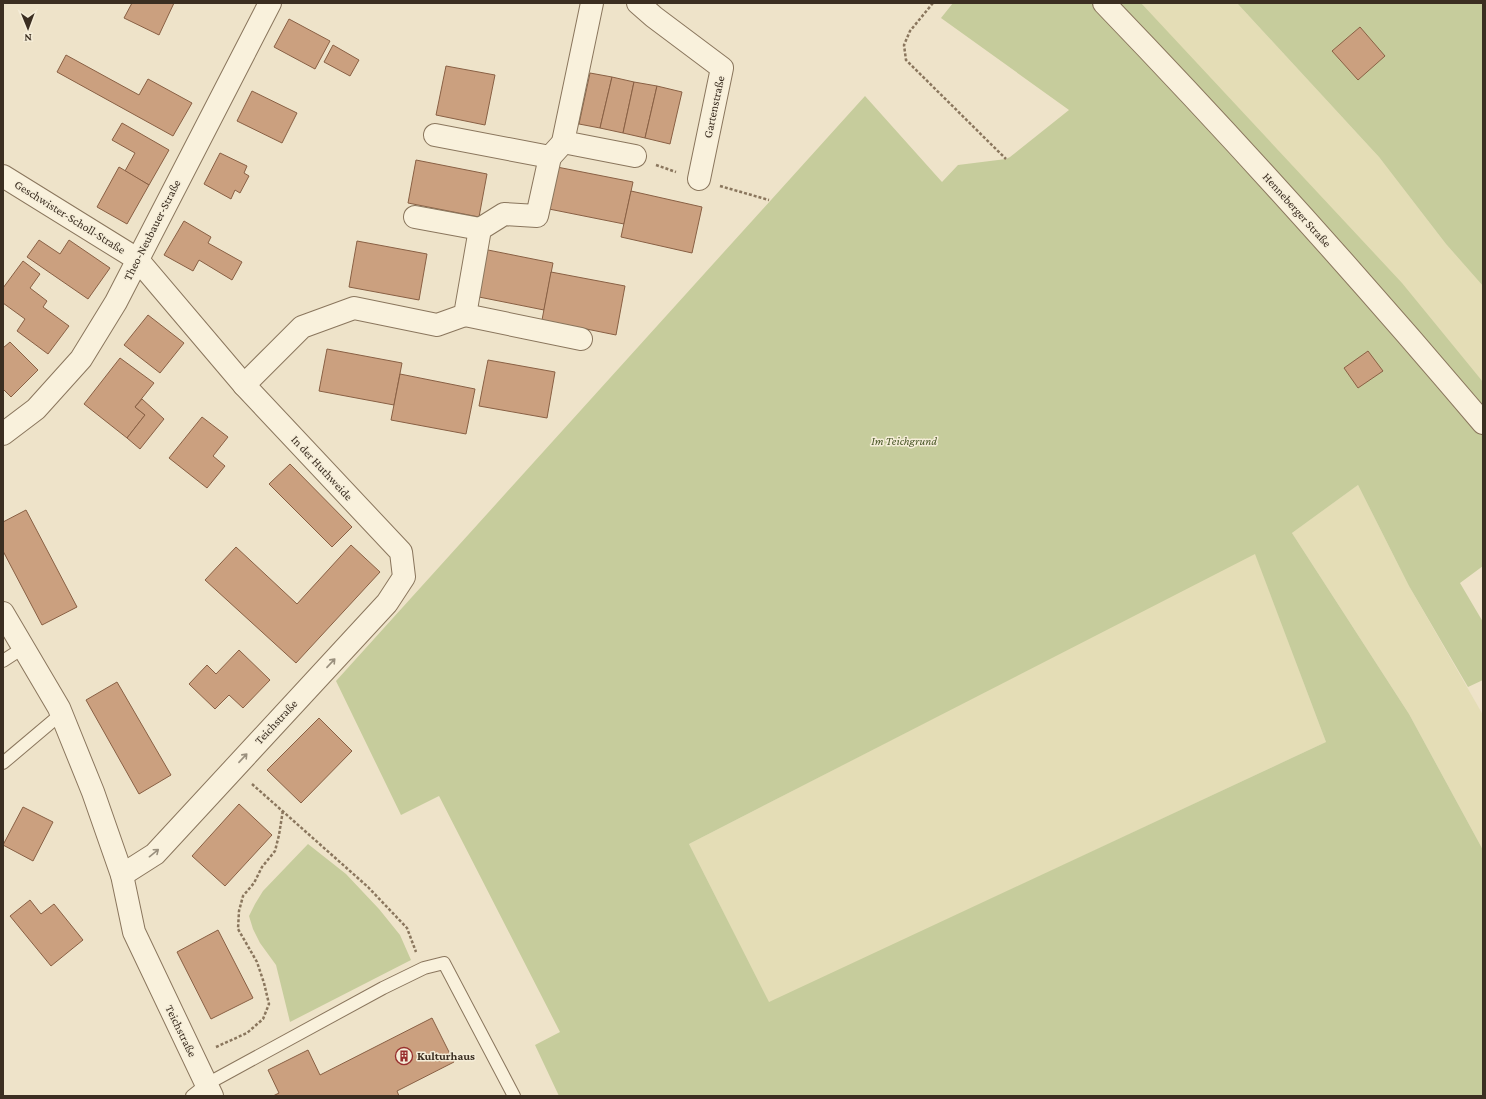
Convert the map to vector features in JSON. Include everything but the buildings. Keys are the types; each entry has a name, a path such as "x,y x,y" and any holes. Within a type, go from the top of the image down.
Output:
{"street":[{"name":"Theo-Neubauer-Straße","path":"3,434 36,408 81,360 116,302 270,3"},
{"path":"415,217 480,229 504,214 538,216 557,150 592,3"},
{"name":"Gartenstraße","path":"638,3 654,17 722,68 699,179"},
{"name":"Henneberger Straße","path":"1104,3 1283,194 1425,354 1483,423"},
{"path":"435,135 557,150 635,156"},
{"name":"Geschwister-Scholl-Straße","path":"3,176 137,259"},
{"path":"465,315 480,229"},
{"name":"In der Huthweide","path":"137,259 244,385 401,552"},
{"path":"244,385 302,327 354,308 437,325 465,315 581,339"},
{"name":"Teichstraße","path":"122,874 155,854 387,603 404,577 401,552"},
{"name":"Teichstraße","path":"3,613 61,714 93,792 122,874 134,932 194,1058 204,1092"}],"lane":[{"path":"3,661 23,648"},
{"path":"3,763 61,714"},
{"path":"204,1092 383,988 424,968 444,963 514,1096"}],"path":[{"path":"933,3 910,31 904,45 906,60 1006,159"},
{"path":"729,190 769,200"},
{"path":"234,767 368,887 406,928 424,968"},
{"path":"194,1058 247,1033 263,1019 269,1004 257,962 238,929 238,911 242,896 254,883 262,867 275,851 279,835 282,810"}],"shaded area":[{"path":"1237,3 1379,157 1446,244 1483,286 1483,382 1141,4"},
{"path":"1358,485 1409,586 1483,715 1483,850 1409,714 1292,533"},
{"path":"1255,553 1326,742 769,1003 689,844"}],"green space":[{"name":"Im Teichgrund","path":"953,3 1141,3 1402,283 1483,382 1483,566 1460,583 1483,622 1483,680 1468,687 1409,586 1358,485 1292,533 1409,714 1483,850 1483,1096 559,1096 535,1045 560,1032 439,796 401,815 336,681 865,96 942,182 958,165 1006,159 1010,157 1069,110 941,18","holes":["1255,554 1326,742 769,1002 689,844"]},
{"path":"1237,3 1483,3 1483,286 1446,244 1379,157"},
{"path":"308,844 346,874 379,909 400,935 411,960 290,1022 276,965 260,943 253,929 249,916 263,891"}],"place":[{"name":"Kulturhaus","path":"404,1056"}]}
